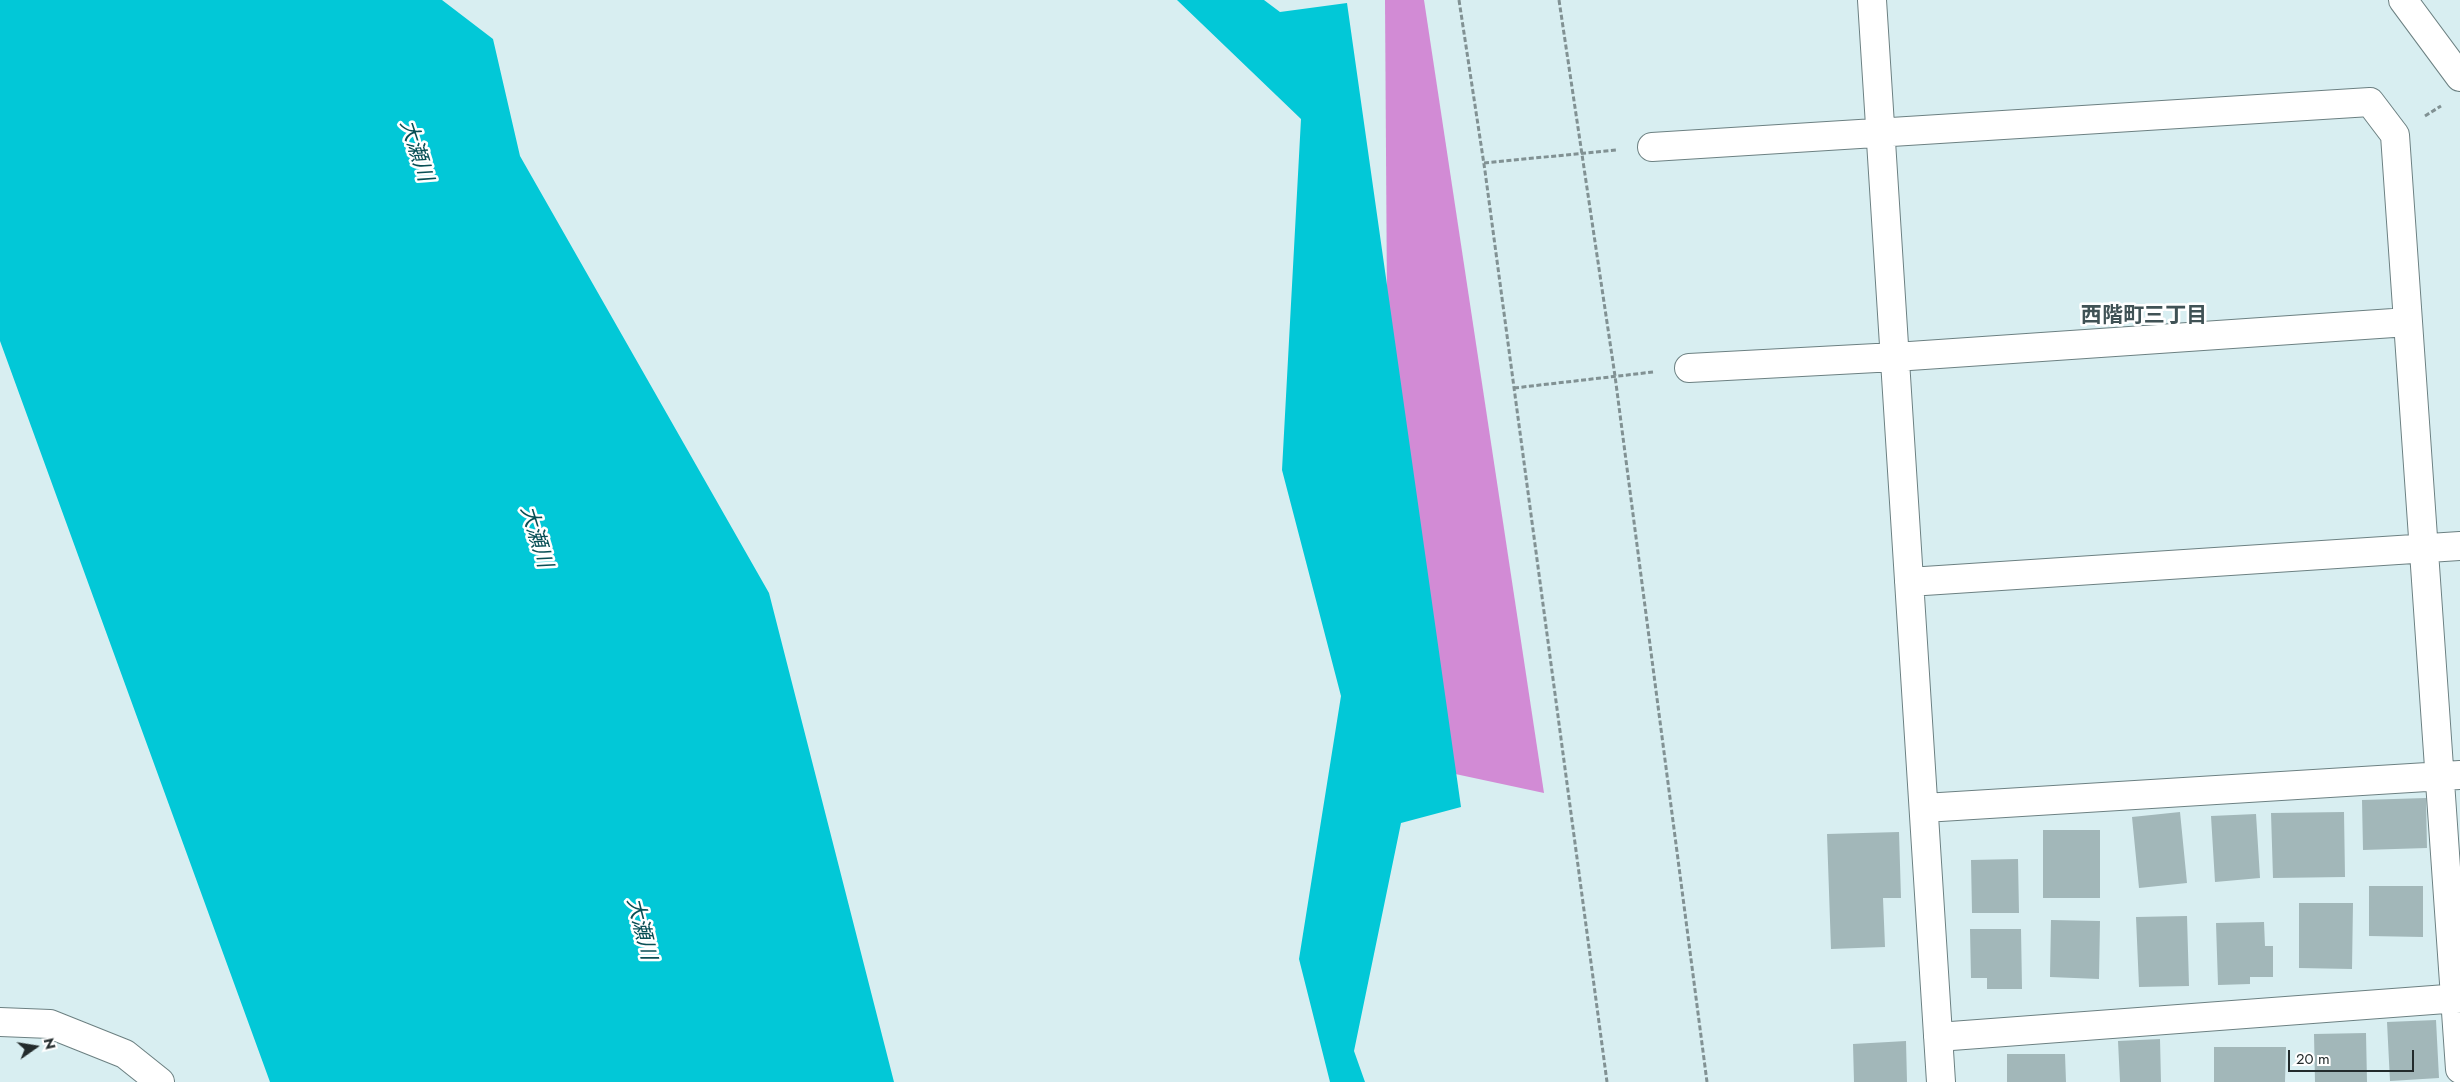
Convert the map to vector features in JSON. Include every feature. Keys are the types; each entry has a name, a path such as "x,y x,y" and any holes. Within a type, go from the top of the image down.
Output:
{"street":[{"path":"1872,0 1941,1082"},
{"path":"2403,0 2460,77"},
{"path":"1652,147 2370,102 2395,135 2424,549 2450,775 2460,1069"},
{"path":"1689,368 1895,357 2408,322"},
{"path":"1909,582 2460,546"},
{"path":"1924,808 2450,775"},
{"path":"1938,1038 2458,998"},
{"path":"0,1022 50,1024 124,1054 160,1082"}],"path":[{"path":"1459,0 1484,163 1607,1082"},
{"path":"1559,0 1615,376 1707,1082"},
{"path":"1484,163 1652,147"},
{"path":"1514,388 1689,368"}],"shaded area":[{"path":"1385,0 1424,0 1544,793 1390,760"}],"water":[{"name":"大瀬川","path":"0,0 442,0 493,39 520,156 769,593 894,1082 270,1082 0,341"},
{"path":"1177,0 1264,0 1280,12 1347,3 1461,807 1401,823 1354,1051 1365,1082 1330,1082 1299,959 1341,696 1282,470 1301,119"}],"building":[{"path":"2426,798 2427,848 2363,850 2362,800"},
{"path":"2180,812 2187,883 2139,888 2132,817"},
{"path":"2344,812 2345,877 2273,878 2271,813"},
{"path":"2256,814 2260,878 2215,882 2211,816"},
{"path":"2043,830 2100,830 2100,898 2043,898"},
{"path":"1899,832 1901,898 1883,898 1885,947 1831,949 1827,834"},
{"path":"2018,859 2019,913 1972,913 1971,860"},
{"path":"2369,886 2423,886 2423,937 2369,936"},
{"path":"2299,903 2353,903 2352,969 2299,968"},
{"path":"2187,916 2189,986 2139,987 2136,917"},
{"path":"2051,920 2100,921 2099,979 2050,977"},
{"path":"2264,922 2265,946 2273,946 2273,977 2250,977 2250,984 2218,985 2216,923"},
{"path":"1970,929 2021,929 2022,989 1987,989 1987,978 1971,978"},
{"path":"2436,1020 2439,1078 2390,1081 2387,1022"},
{"path":"2366,1033 2367,1082 2315,1082 2314,1034"},
{"path":"2160,1039 2161,1082 2120,1082 2118,1041"},
{"path":"1906,1041 1907,1082 1854,1082 1853,1044"},
{"path":"2214,1047 2286,1047 2285,1082 2214,1082"},
{"path":"2007,1054 2065,1054 2066,1082 2007,1082"}],"district":[{"name":"西階町三丁目","path":"2144,317"}]}
